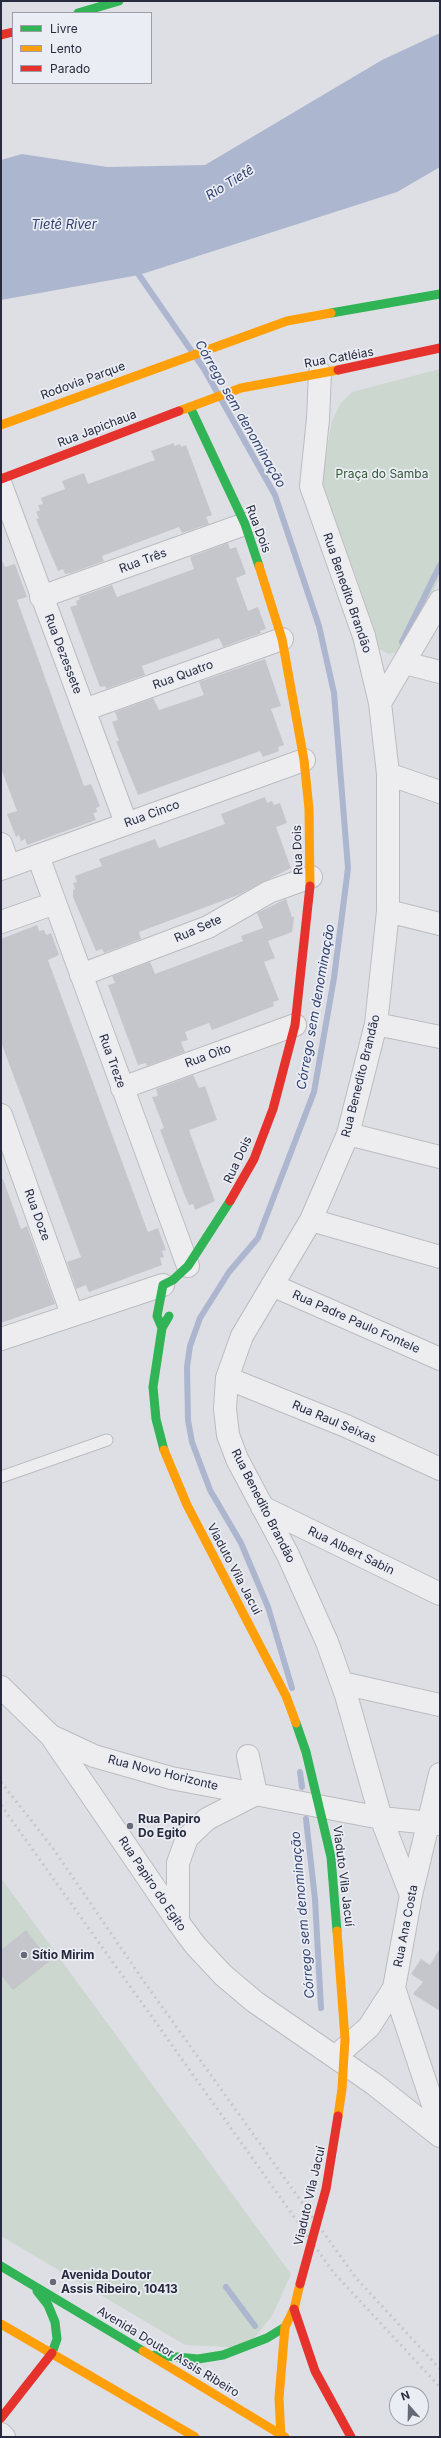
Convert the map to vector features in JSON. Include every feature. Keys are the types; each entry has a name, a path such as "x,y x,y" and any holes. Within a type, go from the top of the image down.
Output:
{"main road":[{"path":"81,12 119,1"},
{"path":"1,36 12,32"},
{"name":"Rodovia Parque","path":"1,425 211,346 287,321 440,294"},
{"name":"Rua Catléias","path":"201,402 241,388 440,348"},
{"name":"Rua Japichaua","path":"1,479 201,402"},
{"name":"Rua Dois","path":"162,1328 157,1316 175,1281 216,1225 254,1159 273,1109 295,1025 312,878 309,809 304,760 282,639 245,524 190,407"},
{"name":"Rua Dois","path":"164,1450 153,1396 154,1368 162,1328 169,1319 172,1307"},
{"name":"Viaduto Vila Jacuí","path":"164,1450 187,1505 286,1696 308,1758 331,1857 345,2039 342,2089 326,2189 294,2309"},
{"name":"Avenida Doutor Assis Ribeiro","path":"1,2266 282,2436"},
{"path":"1,2418 52,2354 57,2339 55,2322 48,2305 33,2286"},
{"path":"294,2309 314,2371 330,2402 351,2437"},
{"name":"Avenida Doutor Assis Ribeiro","path":"282,2436 279,2398 285,2327 294,2309"},
{"path":"1,2324 195,2437"},
{"path":"148,2354 198,2359 223,2355 267,2338 285,2327"}],"street":[{"name":"Rua Benedito Brandão","path":"320,373 318,419 311,486 364,636 380,703 388,774 388,911 376,1024 348,1134 311,1220 242,1336 227,1378 225,1409 228,1435 237,1459 311,1602 342,1683 381,1818 411,1895"},
{"name":"Rua Dezessete","path":"1,484 41,597 126,823"},
{"name":"Rua Três","path":"41,597 245,524"},
{"path":"380,703 440,601"},
{"name":"Rua Quatro","path":"84,710 282,639"},
{"path":"405,662 440,672"},
{"name":"Rua Cinco","path":"5,867 304,760"},
{"path":"388,774 440,792"},
{"path":"1,844 5,867"},
{"name":"Rua Treze","path":"38,856 122,1088 175,1281"},
{"name":"Rua Sete","path":"81,975 208,927 269,892 312,878"},
{"path":"1,922 55,903"},
{"path":"388,911 440,924"},
{"path":"376,1024 440,1037"},
{"name":"Rua Oito","path":"122,1088 295,1025"},
{"name":"Rua Doze","path":"1,1115 72,1314"},
{"path":"348,1134 440,1157"},
{"path":"311,1220 440,1257"},
{"path":"1,1338 72,1314 137,1296 175,1281"},
{"name":"Rua Padre Paulo Fontele","path":"272,1285 440,1359"},
{"name":"Rua Raul Seixas","path":"227,1378 346,1426 440,1470"},
{"name":"Rua Albert Sabin","path":"262,1507 440,1594"},
{"path":"342,1683 440,1705"},
{"name":"Rua Papiro do Egito","path":"1,1687 51,1736 178,1922 195,1945 223,1974 255,2002 374,2084 440,2136"},
{"name":"Rua Novo Horizonte","path":"51,1736 94,1756 129,1767 256,1794 381,1818 435,1823"},
{"path":"248,1756 256,1794"},
{"name":"Rua Ana Costa","path":"333,2056 369,2027 394,1988 411,1895 435,1823 440,1774"},
{"name":"Rua Novo Horizonte","path":"178,1922 178,1863 187,1838 207,1819 256,1794"},
{"path":"394,1988 440,2126"},
{"path":"1,2434 4,2437"}],"lane":[{"path":"1,1477 107,1440"}],"green space":[{"name":"Praça do Samba","path":"440,369 440,578 401,651 389,654 375,647 357,579 326,499 323,483 323,469 332,421 340,404 352,392"},
{"name":"Sítio Mirim","path":"1,1878 291,2274 272,2316 246,2348 185,2345 1,2236"}],"water":[{"name":"Tietê River","path":"440,33 440,167 397,192 139,275 1,300 1,160 22,154 107,167 205,165 382,60"}],"building":[{"path":"174,443 174,446 180,444 181,447 186,445 212,515 206,517 209,524 182,533 179,527 102,556 104,561 71,573 65,574 63,569 58,571 36,519 39,518 36,512 40,510 38,505 43,504 41,498 65,489 62,481 84,473 88,484 155,460 151,451"},
{"path":"228,543 230,549 236,547 246,574 236,578 248,611 258,607 266,629 260,631 261,633 223,647 219,638 142,666 145,675 106,689 105,686 100,687 70,607 77,605 76,601 80,599 79,597 112,585 117,597 194,569 190,557"},
{"path":"3,562 5,567 15,564 27,597 17,600 84,786 91,784 100,806 96,808 97,812 93,813 96,820 27,845 25,839 21,841 19,835 16,837 7,814 17,811 1,768 1,563"},
{"path":"265,659 281,706 271,709 284,745 278,747 279,751 263,757 260,751 138,795 116,741 119,741 112,722 118,720 115,712 153,698 159,710 204,695 199,682"},
{"path":"265,797 267,803 272,801 274,805 280,803 287,823 276,827 291,868 238,895 139,932 141,939 104,953 102,949 96,951 73,897 73,890 75,889 73,883 77,882 75,876 102,866 99,859 155,839 159,848 225,824 221,814"},
{"path":"286,899 292,917 294,917 292,932 268,941 275,958 264,962 279,1000 273,1002 274,1006 212,1030 209,1023 185,1032 188,1040 181,1042 185,1052 147,1066 146,1063 138,1065 108,985 115,983 112,976 150,962 155,974 243,941 241,936 263,928 257,913"},
{"path":"37,925 39,931 44,930 46,935 51,933 59,955 48,960 146,1227 148,1232 158,1228 166,1250 162,1251 164,1257 160,1258 162,1265 89,1292 86,1285 76,1289 67,1262 81,1257 1,1042 1,939"},
{"path":"193,1075 199,1088 205,1086 217,1120 189,1130 215,1201 195,1210 193,1204 189,1205 185,1196 160,1130 164,1128 152,1097 158,1096 156,1089"},
{"path":"1,1179 3,1179 21,1229 27,1226 55,1304 1,1323"},
{"name":"Sítio Mirim","path":"26,1930 50,1961 13,1990 1,1975 1,1950"},
{"path":"440,1948 440,2011 413,1994 423,1982 411,1974 421,1959 430,1965"}],"waterway":[{"name":"Córrego sem denominação","path":"139,275 204,369 275,495 319,626 334,693 348,868 334,978 314,1092 258,1238 229,1272 200,1318 190,1346 187,1367 188,1420 192,1442 210,1490 241,1543 268,1607 292,1688"},
{"path":"402,642 440,565"},
{"name":"Córrego sem denominação","path":"300,1772 302,1787"},
{"name":"Córrego sem denominação","path":"306,1819 315,1899 321,2008"},
{"name":"Córrego sem denominação","path":"226,2287 255,2326"}],"railway":[{"path":"1,1782 52,1847 145,1983 356,2278 440,2369"},
{"path":"1,1805 334,2273 440,2387"}],"traffic: fast":[{"path":"81,12 119,1"},
{"path":"331,313 440,294"},
{"path":"190,407 245,524 259,566"},
{"path":"162,1328 157,1316 163,1285 173,1280 188,1266 230,1201"},
{"path":"164,1450 156,1419 153,1387 162,1328 169,1316"},
{"path":"296,1723 306,1752 331,1857 337,1931"},
{"path":"1,2266 143,2351"},
{"path":"37,2291 48,2305 55,2322 57,2339 52,2353"},
{"path":"155,2355 198,2359 223,2355 267,2338 285,2327"}],"traffic: slow":[{"path":"1,425 287,321 331,313"},
{"path":"179,411 241,388 338,370"},
{"path":"259,566 282,639 304,760 309,809 310,886"},
{"path":"164,1450 187,1505 286,1696 296,1723"},
{"path":"337,1931 345,2039 342,2089 338,2116"},
{"path":"281,2437 279,2398 285,2327 294,2309 300,2284"},
{"path":"1,2324 195,2437"},
{"path":"143,2351 285,2437"}],"traffic: jam":[{"path":"1,35 12,32"},
{"path":"338,370 440,348"},
{"path":"1,479 179,411"},
{"path":"230,1201 254,1159 273,1109 295,1025 310,886"},
{"path":"300,2284 326,2189 338,2116"},
{"path":"294,2309 315,2371 351,2437"},
{"path":"1,2418 52,2353"}],"place":[{"name":"Rua Papiro Do Egito","path":"130,1826"},
{"name":"Sítio Mirim","path":"24,1955"},
{"name":"Avenida Doutor Assis Ribeiro, 10413","path":"53,2282"}],"water label":[{"name":"Rio Tietê","path":"230,183"}]}
